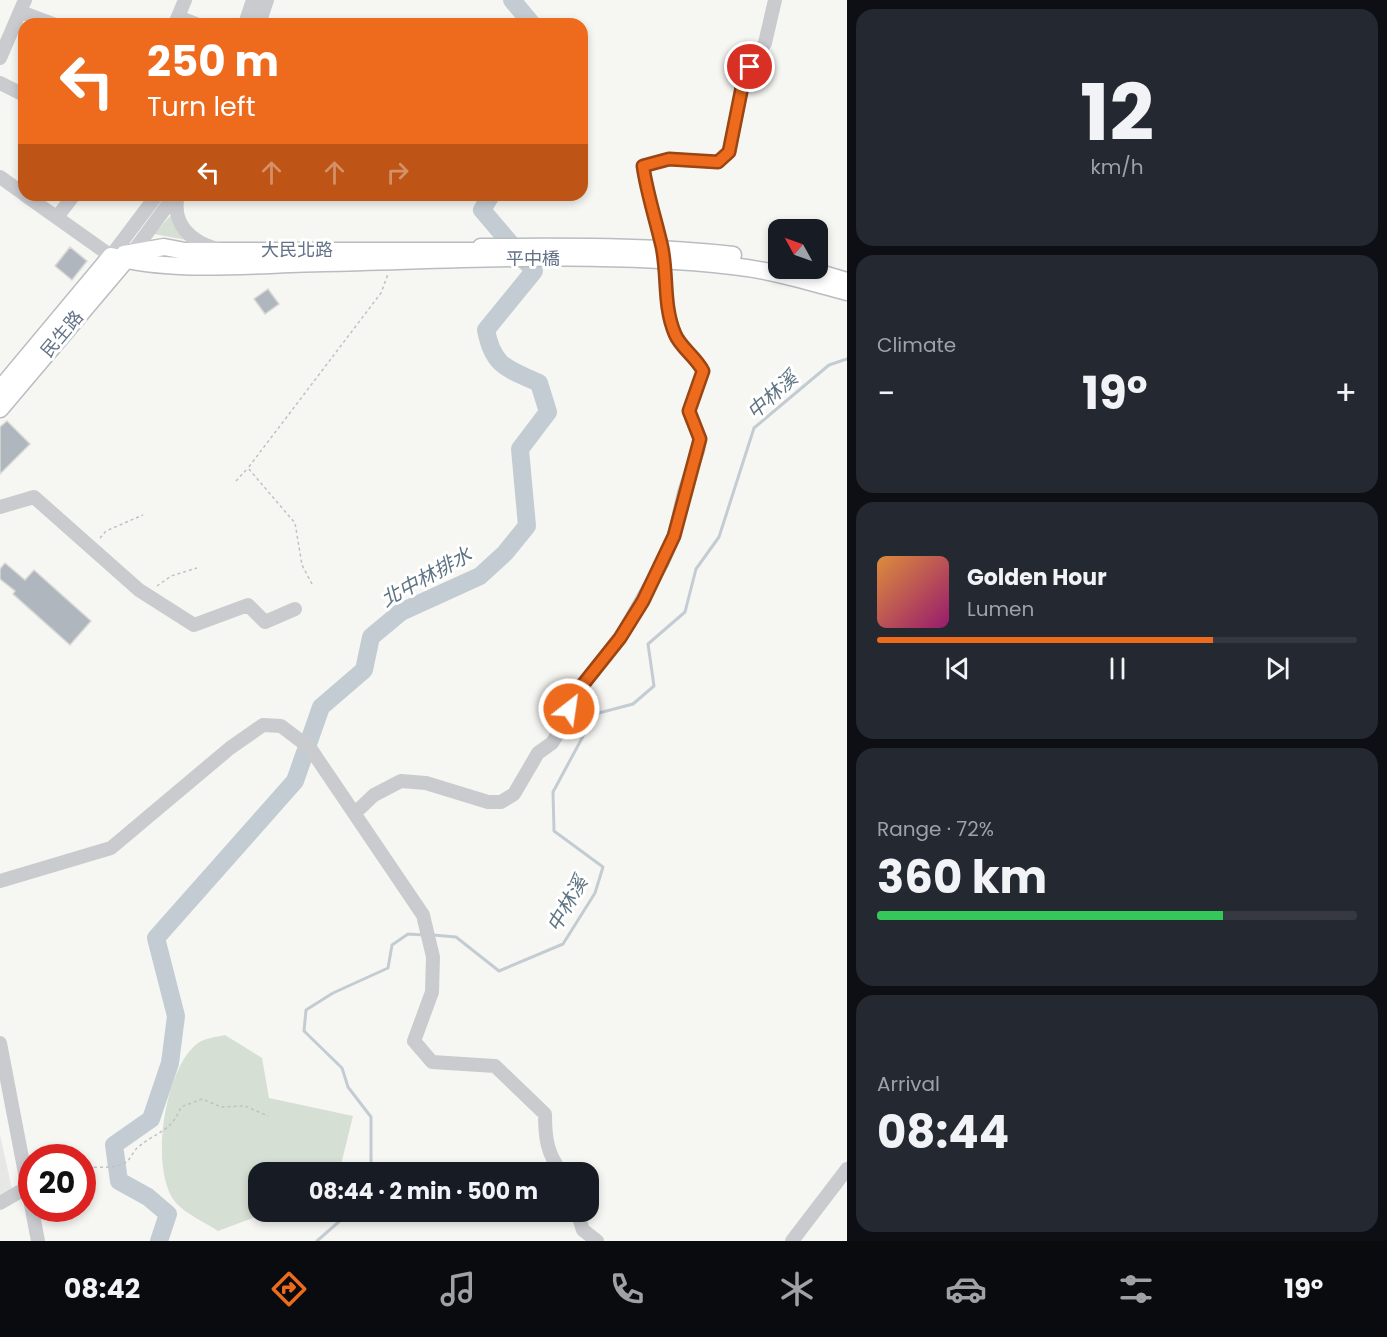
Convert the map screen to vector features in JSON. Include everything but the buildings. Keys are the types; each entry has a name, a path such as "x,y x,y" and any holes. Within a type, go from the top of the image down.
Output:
{"main road":[{"name":"大民北路","path":"123,253 164,247 185,251 479,250 481,253"},
{"name":"大民北路","path":"123,253 228,265 389,262 481,253"},
{"name":"民生路","path":"0,389 123,253"},
{"name":"民生路","path":"0,409 109,277 123,253"},
{"name":"平中橋","path":"481,253 663,255"},
{"path":"663,255 738,256 768,261"},
{"path":"663,255 734,266 847,292"},
{"path":"828,275 847,281"}],"street":[{"path":"178,18 185,0"},
{"path":"246,18 253,0"},
{"path":"261,18 267,0"},
{"path":"356,812 374,795 401,781 426,783 489,802 501,802 514,794 538,753 552,743 566,721 573,697 620,638 643,601 674,536 700,439 689,411 703,371 696,358 676,337 664,284 663,255 650,208 643,166 669,159 718,162 725,158 729,152 742,87 750,67 765,43 775,0"},
{"path":"0,58 6,31 23,6 42,18"},
{"path":"0,83 18,92"},
{"path":"0,177 18,189"},
{"path":"35,201 123,253 171,201"},
{"path":"57,216 69,201"},
{"name":"民生路","path":"123,253 153,201"},
{"path":"176,201 177,216 186,235 205,246 222,250"},
{"path":"0,507 34,497 148,597 194,625 248,606 265,622 295,609"},
{"path":"0,881 111,848 230,748 263,725 281,726 310,748 356,812 423,915 433,957 432,992 414,1041 432,1062 495,1066 545,1113 545,1139 553,1162"},
{"path":"0,1043 18,1144"},
{"path":"792,1241 847,1169"},
{"path":"0,1203 18,1193"},
{"path":"34,1222 38,1241"},
{"path":"580,1222 583,1230 597,1241"}],"path":[{"path":"236,481 381,293 387,279 389,262"},
{"path":"248,468 295,523 302,565 312,584"},
{"path":"92,549 106,531 143,515"},
{"path":"148,597 161,582 197,568"},
{"path":"96,1167 111,1167 127,1162 142,1144 176,1121 181,1107 202,1099 221,1107 245,1106 268,1116"}],"shaded area":[{"path":"171,215 186,240 154,234"},
{"path":"225,1035 262,1058 269,1098 353,1116 342,1162 248,1162 248,1220 218,1231 176,1203 168,1188 163,1168 162,1144 169,1095 186,1055 198,1043"},
{"path":"0,1135 12,1189 0,1197"}],"waterway":[{"name":"北中林排水","path":"512,0 527,18"},
{"name":"北中林排水","path":"159,1241 168,1214 148,1197 119,1181 114,1145 151,1119 170,1063 176,1016 156,938 295,781 321,707 364,670 371,637 401,612 480,576 505,553 527,526 520,449 548,412 539,383 503,365 493,352 486,330 534,271 482,210 487,201"},
{"name":"中林溪","path":"433,935 456,937 499,971 563,944 595,893 603,867 554,831 553,792 595,714 633,704 654,686 648,644 685,612 696,569 719,537 754,428 829,365 847,359"},
{"name":"中林溪","path":"371,1162 371,1117 348,1087 342,1068 304,1031 306,1010 333,993 388,968 392,945 408,934 424,935"},
{"name":"中林溪","path":"317,1241 339,1222"}],"route":[{"path":"569,709 573,697 620,638 663,562 674,536 700,439 689,411 703,371 696,358 676,337 669,315 662,248 650,208 643,166 669,159 718,162 725,158 729,152 742,87 750,67"}]}
